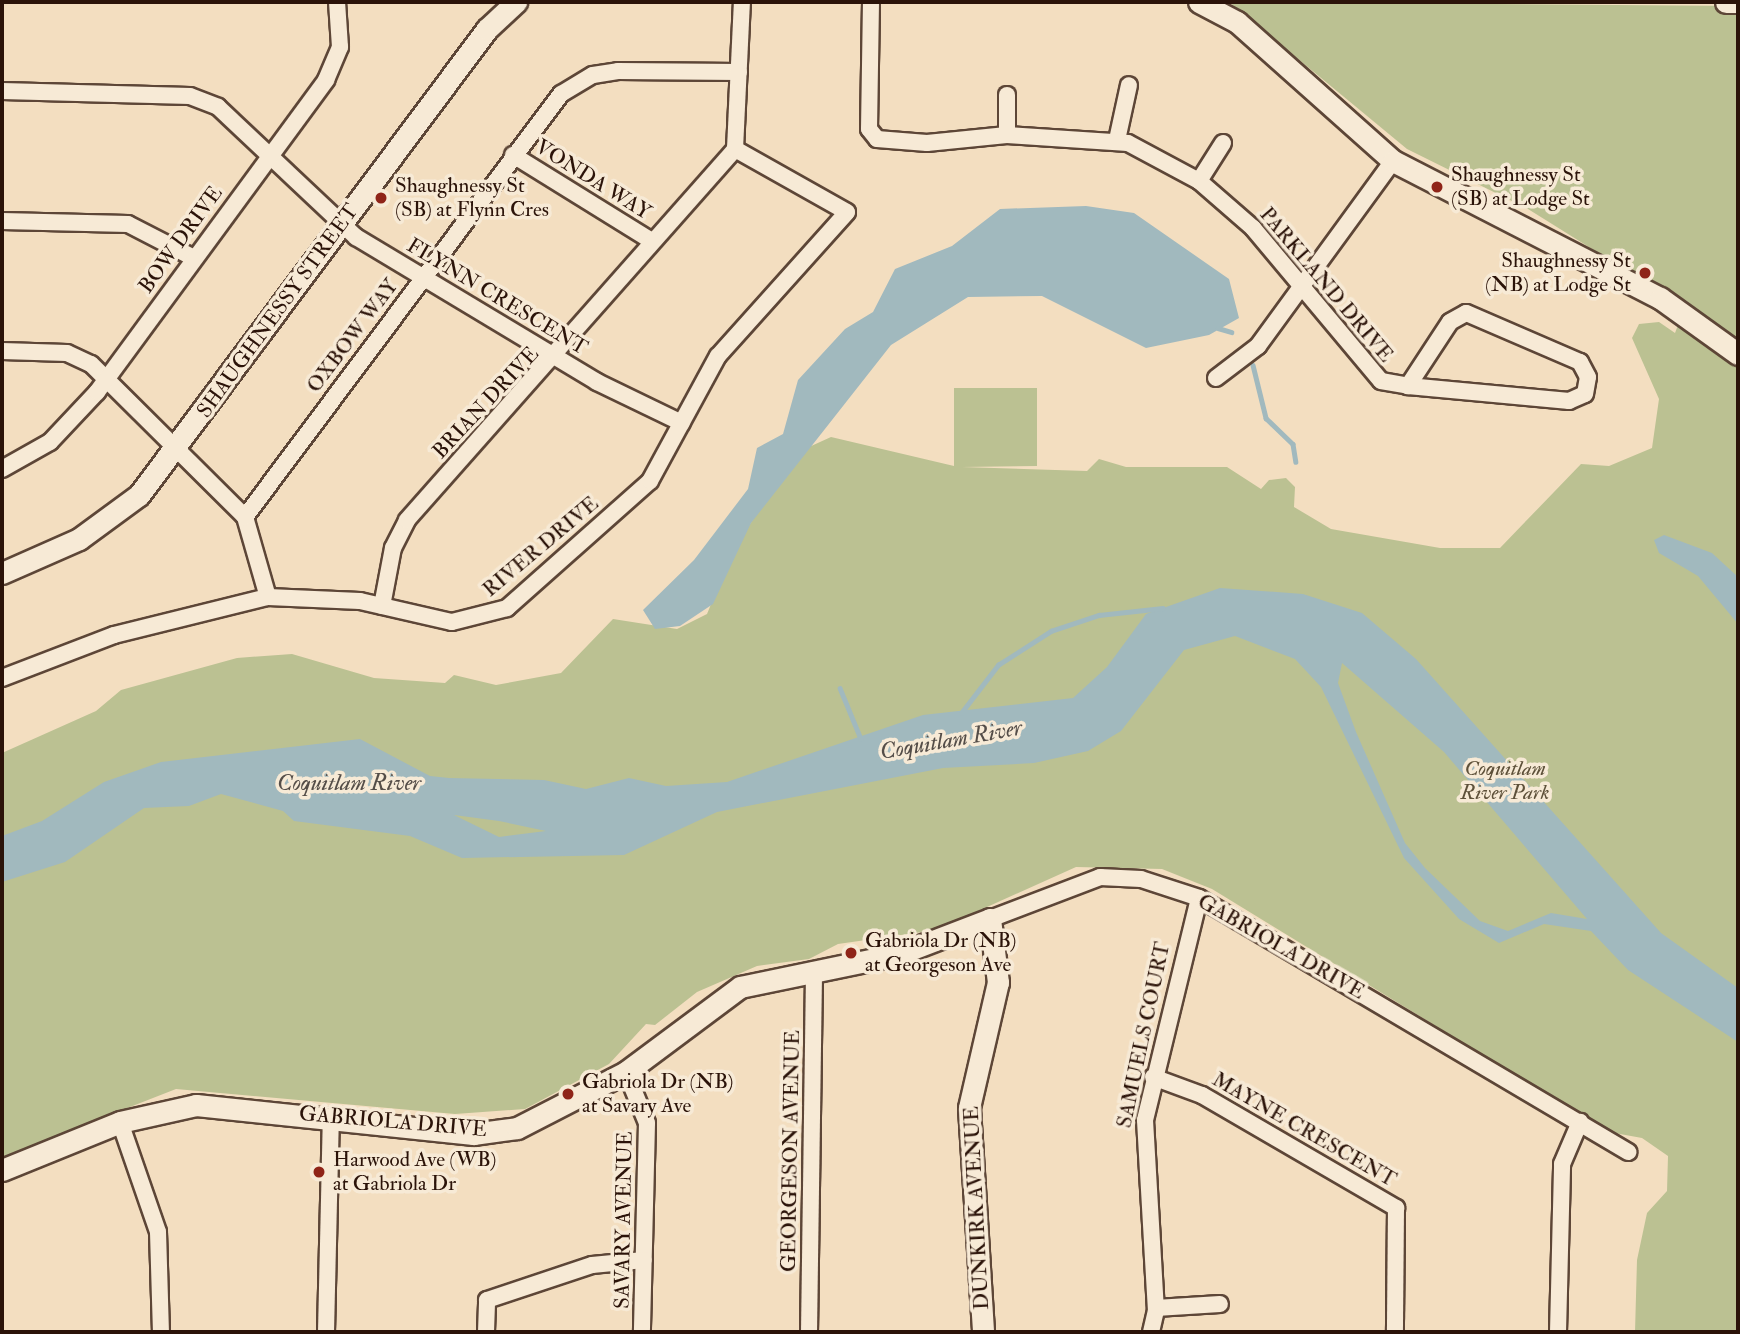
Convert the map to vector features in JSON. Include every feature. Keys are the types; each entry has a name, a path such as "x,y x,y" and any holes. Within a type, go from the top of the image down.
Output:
{"street":[{"name":"BOW DRIVE","path":"2,469 60,433 107,378 271,154 335,64 337,2"},
{"name":"SHAUGHNESSY STREET","path":"2,573 79,539 139,495 177,448 487,29 516,2"},
{"path":"735,149 742,2"},
{"name":"PARKLAND DRIVE","path":"872,2 872,135 927,143 1007,135 1117,140 1199,181 1253,228 1300,289 1377,378 1408,386 1569,401 1585,394 1588,377 1580,362 1466,313 1450,322 1408,386"},
{"path":"1199,2 1237,22 1393,161 1660,298 1738,354"},
{"path":"1726,2 1738,2"},
{"name":"OXBOW WAY","path":"245,517 561,94 593,75 739,72"},
{"path":"1117,140 1129,85"},
{"name":"FLYNN CRESCENT","path":"2,91 200,99 230,115 341,225 558,357 682,423"},
{"path":"1007,95 1007,135"},
{"path":"1199,181 1223,143"},
{"name":"RIVER DRIVE","path":"2,678 114,635 268,597 382,606 452,622 500,613 641,491 718,356 847,212 735,149"},
{"name":"BRIAN DRIVE","path":"382,606 393,548 407,520 558,357 650,240 735,149"},
{"name":"VONDA WAY","path":"513,155 650,240"},
{"path":"1216,377 1258,346 1393,161"},
{"path":"2,221 128,224 194,258"},
{"path":"2,351 76,355 107,378 245,517 268,597"},
{"name":"GABRIOLA DRIVE","path":"2,1170 120,1122 196,1105 498,1132 539,1120 626,1072 723,996 761,979 899,954 1100,877 1141,880 1199,898 1629,1152"},
{"name":"SAMUELS COURT","path":"1151,1332 1156,1308 1143,1155 1153,1077 1199,898"},
{"name":"DUNKIRK AVENUE","path":"984,1332 969,1108 998,982 990,919"},
{"name":"GEORGESON AVENUE","path":"808,1332 814,970"},
{"name":"SAVARY AVENUE","path":"626,1072 647,1123 642,1332"},
{"name":"MAYNE CRESCENT","path":"1153,1077 1202,1095 1396,1208 1395,1332"},
{"path":"327,1332 331,1118"},
{"path":"120,1122 158,1232 161,1332"},
{"path":"1558,1332 1562,1164 1580,1122"},
{"path":"486,1332 487,1300 592,1265 644,1260"},
{"path":"1156,1308 1220,1304"}],"green space":[{"name":"Coquitlam River Park","path":"1229,2 1738,6 1738,1332 1635,1332 1637,1260 1647,1213 1667,1191 1668,1156 1642,1138 1609,1132 1212,889 1162,869 1076,867 936,930 838,944 809,959 757,966 697,992 655,1025 646,1024 609,1064 525,1109 455,1114 176,1089 2,1157 2,753 96,711 121,690 237,658 292,654 374,678 445,683 454,675 496,685 561,673 613,619 677,629 707,614 734,548 798,452 831,437 954,466 954,388 1037,388 1037,466 962,467 1087,471 1099,459 1126,467 1227,467 1261,489 1269,480 1286,478 1295,487 1294,507 1331,529 1440,548 1500,548 1581,464 1609,466 1652,448 1659,399 1632,338 1639,324 1659,322 1675,333 1685,307 1528,209 1407,149"}],"water":[{"path":"1086,206 1134,213 1229,279 1239,318 1209,335 1146,348 1042,296 968,297 891,345 751,523 713,604 680,626 655,629 643,610 694,560 748,489 757,448 783,434 798,380 845,329 873,312 895,269 952,246 1000,209"},
{"path":"1664,535 1712,553 1738,577 1738,624 1698,576 1659,553 1654,540"},
{"name":"Coquitlam River","path":"1220,588 1303,594 1362,613 1416,659 1661,933 1738,988 1738,1042 1628,970 1591,931 1544,924 1499,943 1459,919 1404,858 1321,687 1295,659 1235,636 1184,650 1121,731 1088,751 1034,763 943,768 717,812 624,855 462,858 410,836 294,821 283,811 221,794 189,806 144,808 65,862 2,882 2,836 42,821 104,782 161,762 360,739 430,776 544,780 586,789 629,778 666,786 727,782 923,715 1073,698 1107,667 1146,614","holes":["1342,663 1444,752 1587,919 1551,913 1508,931 1480,921 1425,868 1405,843 1356,732 1338,683","454,815 499,821 546,831 499,837"]}],"waterway":[{"path":"1218,328 1231,332"},
{"path":"1253,365 1266,418 1293,444 1296,462"},
{"path":"961,713 998,665 1051,631 1099,615 1163,608"},
{"path":"840,688 861,739"}],"place":[{"name":"Shaughnessy St (SB) at Lodge St","path":"1437,187"},
{"name":"Shaughnessy St (SB) at Flynn Cres","path":"381,198"},
{"name":"Shaughnessy St (NB) at Lodge St","path":"1645,273"},
{"name":"Gabriola Dr (NB) at Georgeson Ave","path":"851,953"},
{"name":"Gabriola Dr (NB) at Savary Ave","path":"568,1094"},
{"name":"Harwood Ave (WB) at Gabriola Dr","path":"319,1172"}]}
